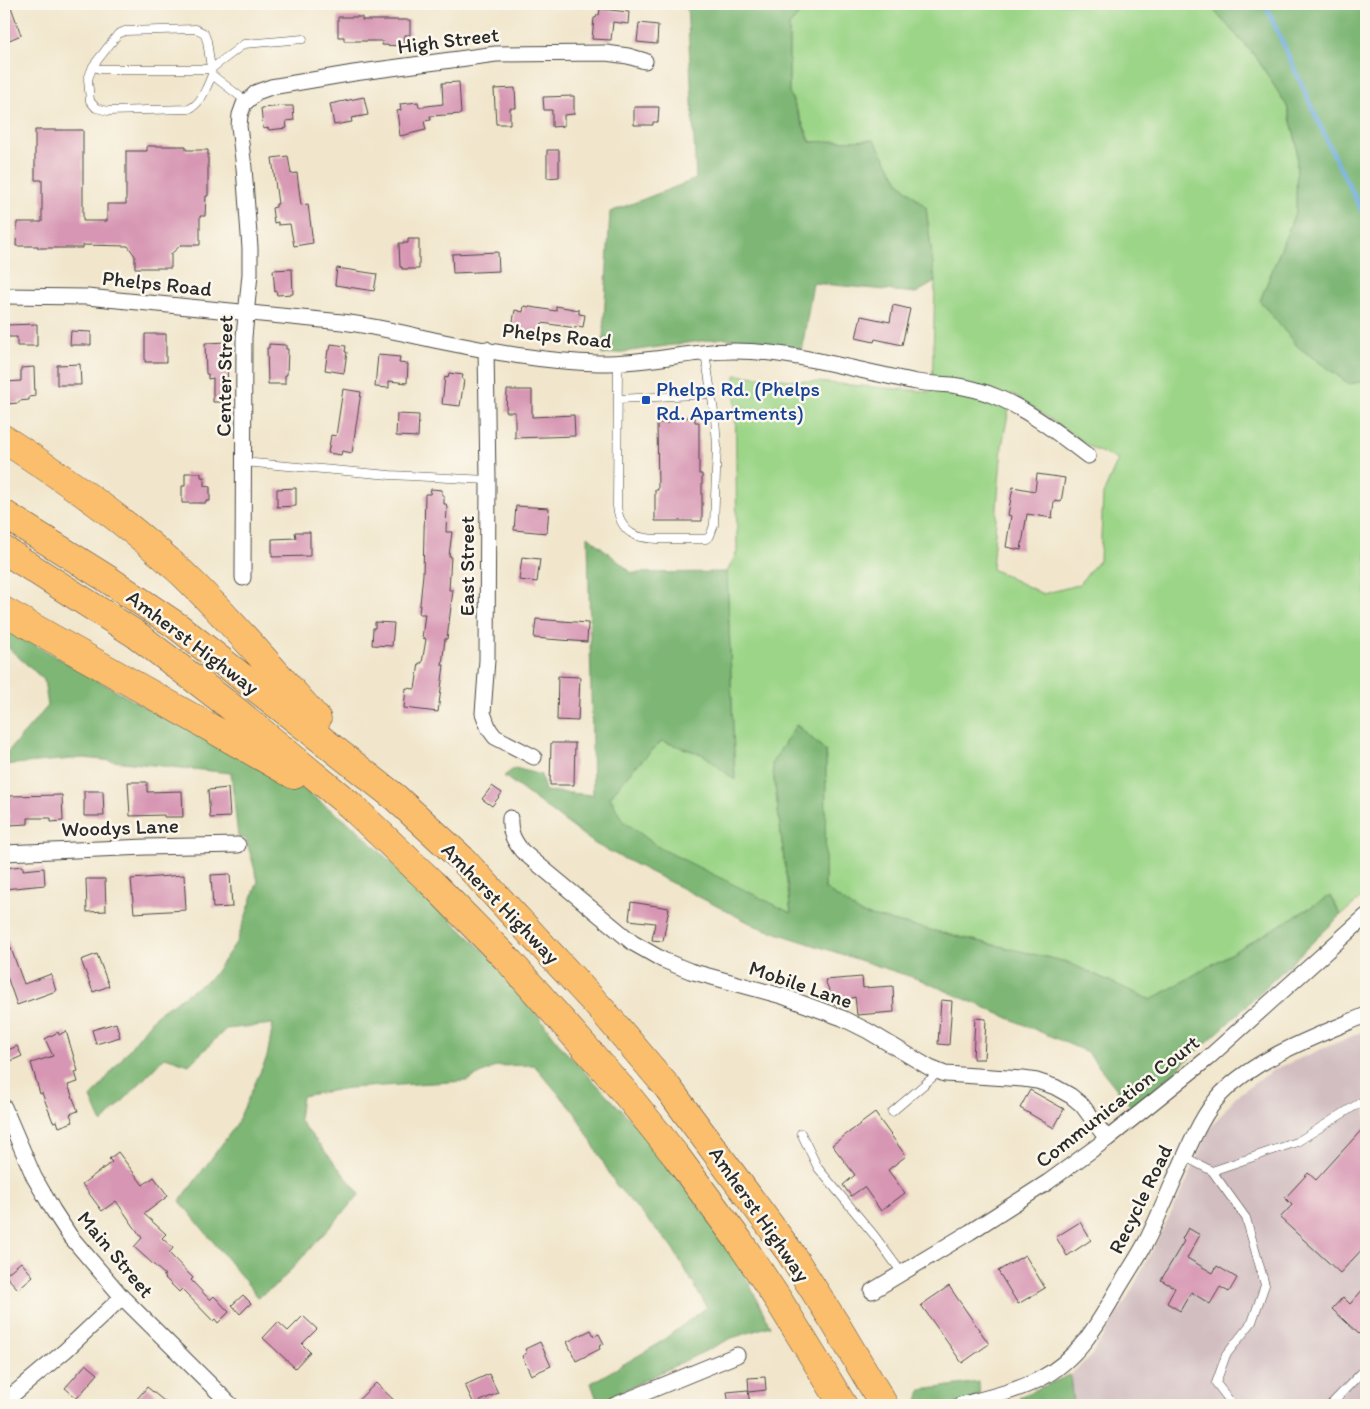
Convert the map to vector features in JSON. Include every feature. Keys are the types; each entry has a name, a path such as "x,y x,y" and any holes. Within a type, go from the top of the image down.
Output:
{"highway":[{"path":"4,439 43,464 120,520 182,573 323,726 396,798"},
{"name":"Amherst Highway","path":"4,514 106,578 177,626 396,798 462,859 602,1010 668,1088 789,1251 884,1405"},
{"name":"Amherst Highway","path":"4,550 138,635 235,710 350,805 432,882 509,961 620,1088 676,1156 739,1241 779,1301 843,1405"},
{"path":"4,611 300,778 392,846"}],"street":[{"name":"High Street","path":"252,97 271,87 496,54 606,53 645,61"},
{"name":"Center Street","path":"243,578 244,337 250,248 239,126 240,114 252,97"},
{"name":"Phelps Road","path":"4,296 87,296 374,326 540,358 598,363 734,351 799,358 920,382 954,385 976,390 1018,408 1053,429 1088,456"},
{"name":"East Street","path":"486,349 488,480 486,660 483,714 489,729 495,737 534,757"},
{"name":"Mobile Lane","path":"510,818 511,834 522,851 633,943 663,960 690,971 782,996 842,1018 868,1031 930,1068 945,1074 1023,1079 1055,1087 1082,1105 1107,1138"},
{"name":"Woodys Lane","path":"4,853 238,845"},
{"name":"Communication Court","path":"872,1291 1048,1182 1107,1138 1215,1052 1366,916"},
{"name":"Recycle Road","path":"960,1405 1019,1389 1040,1379 1063,1364 1080,1348 1095,1329 1146,1243 1201,1123 1213,1104 1242,1076 1270,1059 1315,1036 1366,1015"},
{"name":"Main Street","path":"4,1107 34,1177 70,1236 122,1297 231,1405"},
{"path":"4,1402 66,1350 122,1297"},
{"path":"615,1405 737,1355"}],"lane":[{"path":"196,29 204,33 207,41 211,72 204,95 195,107 189,110 108,111 96,108 90,101 88,79 93,66 118,34 125,31 196,29"},
{"path":"211,72 244,44 303,39"},
{"path":"93,66 99,69 211,72 252,97"},
{"path":"618,362 617,506 621,522 629,532 640,538 706,538 710,536 714,525 717,446 712,394 705,353"},
{"path":"619,399 712,394"},
{"path":"243,462 390,475 488,480"},
{"path":"892,1112 939,1072"},
{"path":"1212,1171 1298,1142 1366,1098"},
{"path":"800,1133 818,1168 874,1235 902,1273"},
{"path":"1185,1157 1212,1171 1246,1218 1265,1285 1252,1322 1226,1355 1216,1384 1233,1405"},
{"path":"1330,1405 1366,1368"}],"shaded area":[{"path":"1366,1030 1366,1405 1073,1405 1070,1375 1091,1356 1128,1297 1182,1192 1209,1130 1235,1097 1273,1070"}],"green space":[{"path":"687,4 808,4 789,26 789,92 810,142 874,140 900,183 926,207 935,282 916,293 813,283 802,349 723,338 602,355 610,212 696,179"},
{"path":"808,4 1208,4 1256,57 1287,106 1297,145 1296,211 1260,301 1297,346 1349,384 1366,381 1366,894 1341,915 1330,896 1151,1000 1067,962 862,914 825,889 826,751 797,725 772,763 791,914 659,848 622,820 610,797 633,769 662,741 704,755 735,780 727,572 737,552 735,375 932,392 935,282 926,207 900,183 874,140 811,142 789,92 789,26","holes":["1012,393 1092,448 1118,460 1103,494 1100,559 1078,585 1043,594 992,569 1002,446"]},
{"path":"1208,4 1366,4 1366,381 1349,384 1297,346 1260,301 1296,211 1297,145 1287,106 1256,57"},
{"path":"588,536 632,573 727,572 735,780 704,755 662,741 633,769 610,797 622,820 660,848 791,913 772,763 796,725 826,751 825,889 862,914 1067,962 1151,1000 1330,896 1341,915 1227,1024 1133,1109 1087,1052 921,980 758,927 595,844 504,776 515,768 541,775 545,791 593,795"},
{"path":"4,627 150,710 241,754 296,784 358,830 504,970 563,1049 651,1141 735,1255 770,1326 732,1338 598,1403 591,1383 655,1346 707,1307 672,1247 616,1185 575,1113 534,1065 497,1066 466,1081 349,1088 302,1096 299,1120 360,1194 278,1284 258,1297 180,1201 236,1125 267,1057 273,1024 226,1029 189,1065 165,1057 102,1123 91,1098 156,1015 212,977 237,941 258,881 246,839 238,837 231,773 83,758 4,765 4,756 48,706 44,680 4,644"},
{"path":"1070,1375 1073,1405 1023,1405 1019,1397"},
{"path":"979,1382 980,1405 917,1405 921,1390"}],"building":[{"path":"4,4 10,4 21,35 7,41 4,33"},
{"path":"600,9 629,12 628,24 613,22 611,40 592,39 594,18 599,15"},
{"path":"338,17 362,17 362,20 410,20 410,35 405,35 404,46 382,45 382,41 344,41 344,37 338,37"},
{"path":"639,23 658,25 657,44 637,42"},
{"path":"459,82 461,114 430,116 431,120 424,121 426,130 400,136 397,111 401,110 400,104 418,102 419,107 443,104 442,83"},
{"path":"515,88 516,108 510,108 510,124 496,124 494,89"},
{"path":"574,96 574,114 564,115 564,126 552,127 552,110 544,110 543,97"},
{"path":"364,97 368,115 351,118 352,122 334,125 330,104"},
{"path":"293,106 294,120 286,121 287,128 263,129 261,108"},
{"path":"634,107 659,107 658,122 653,122 653,125 634,125"},
{"path":"35,130 83,130 83,221 107,221 107,204 126,204 126,151 147,151 147,146 186,146 186,150 208,150 208,196 206,196 205,216 200,216 200,245 181,245 171,254 171,268 135,268 135,256 128,246 83,245 83,248 38,248 38,246 16,246 17,222 42,222 42,180 35,180"},
{"path":"547,150 559,150 559,177 547,178"},
{"path":"288,156 291,174 297,173 301,205 308,204 313,243 294,246 290,224 278,225 278,222 274,223 272,208 278,204 272,158"},
{"path":"408,239 419,239 419,269 402,269 400,267 399,243 408,243"},
{"path":"498,252 499,271 453,273 452,254"},
{"path":"337,268 377,274 374,291 335,285"},
{"path":"292,269 293,294 277,295 275,292 273,270"},
{"path":"893,305 910,309 902,345 875,339 874,342 856,338 861,316 890,322"},
{"path":"524,306 556,311 556,306 579,310 579,314 585,315 583,327 577,326 576,328 542,323 540,334 520,331 521,328 512,327 515,310 523,312"},
{"path":"37,324 37,346 17,346 17,337 6,337 6,325"},
{"path":"71,331 91,332 91,345 70,345"},
{"path":"145,334 166,334 166,362 145,362"},
{"path":"228,342 227,402 213,402 213,378 208,379 208,374 206,374 205,343"},
{"path":"269,344 286,345 286,349 288,349 285,384 268,384 267,348 269,348"},
{"path":"331,344 346,346 344,373 325,370 328,350 330,350"},
{"path":"378,355 400,357 399,363 408,364 407,383 389,381 389,388 375,387"},
{"path":"80,364 81,385 57,385 57,365"},
{"path":"34,367 35,396 29,397 29,400 19,401 19,403 7,404 6,382 21,381 21,368"},
{"path":"449,373 463,375 460,406 442,404 445,377 448,378"},
{"path":"343,389 361,392 352,453 342,451 341,455 328,453 331,435 336,436"},
{"path":"507,390 532,390 532,417 574,415 575,436 515,438 515,412 506,412"},
{"path":"397,414 419,415 418,437 396,436"},
{"path":"695,417 695,422 699,422 699,474 702,474 702,521 655,521 655,490 658,490 657,423 668,423 668,418"},
{"path":"185,473 201,473 201,477 204,477 204,486 210,487 210,501 206,501 206,503 182,503 182,486 185,486"},
{"path":"1037,474 1065,478 1061,502 1054,501 1052,518 1027,514 1021,550 1006,547 1011,516 1008,515 1013,487 1035,491"},
{"path":"296,488 296,506 277,507 277,489"},
{"path":"431,489 442,490 444,504 447,507 446,532 452,532 449,556 451,556 449,590 453,590 447,639 445,639 438,712 404,708 406,688 415,689 419,663 422,663 426,639 422,638 425,614 419,614 423,574 425,494 430,494"},
{"path":"516,506 549,508 547,533 514,530"},
{"path":"295,532 310,532 310,556 272,557 272,539 296,538"},
{"path":"522,557 540,559 537,582 519,580"},
{"path":"536,619 588,623 587,642 534,638"},
{"path":"375,622 394,623 392,646 372,645"},
{"path":"558,676 580,677 578,721 557,720"},
{"path":"551,743 575,743 574,785 550,785"},
{"path":"128,782 147,782 147,792 182,791 183,817 164,817 164,815 130,816"},
{"path":"492,786 502,793 492,806 482,799"},
{"path":"228,788 230,817 210,818 208,790"},
{"path":"84,791 103,791 104,816 84,816"},
{"path":"62,795 63,821 51,822 51,818 28,818 28,824 9,825 8,796"},
{"path":"23,866 23,870 44,868 45,885 4,889 4,868"},
{"path":"230,874 232,907 213,908 211,875"},
{"path":"184,875 186,910 134,913 131,879"},
{"path":"86,879 105,879 106,911 87,912"},
{"path":"631,902 669,908 663,941 652,940 655,923 629,920"},
{"path":"4,932 24,984 51,974 56,991 17,1005 4,968"},
{"path":"97,954 109,986 93,992 81,960"},
{"path":"862,977 863,988 893,986 894,1012 857,1015 855,997 835,1005 825,980"},
{"path":"941,1000 952,1001 949,1045 938,1044"},
{"path":"975,1018 986,1019 984,1059 973,1059"},
{"path":"116,1023 120,1037 96,1044 92,1030"},
{"path":"66,1031 78,1071 75,1072 78,1082 68,1085 78,1111 70,1114 73,1122 59,1127 57,1121 53,1122 42,1093 40,1094 31,1063 53,1056 45,1039 58,1032 59,1035"},
{"path":"17,1046 22,1056 4,1064 4,1052"},
{"path":"1030,1090 1064,1109 1054,1128 1020,1108"},
{"path":"875,1113 906,1156 888,1170 905,1193 881,1211 864,1187 851,1196 843,1185 855,1175 832,1145"},
{"path":"1366,1125 1366,1245 1340,1273 1280,1218 1292,1205 1285,1198 1308,1173 1316,1180"},
{"path":"118,1152 143,1185 154,1177 168,1196 144,1214 166,1234 162,1238 173,1248 169,1253 193,1278 191,1280 210,1300 214,1296 229,1312 218,1323 215,1319 213,1321 182,1289 179,1292 163,1276 165,1275 134,1247 142,1238 116,1201 102,1211 82,1184 112,1162 109,1159"},
{"path":"1080,1222 1091,1240 1067,1256 1056,1237"},
{"path":"1188,1228 1200,1235 1187,1258 1213,1273 1217,1266 1237,1278 1229,1292 1220,1287 1210,1304 1191,1292 1180,1311 1167,1303 1175,1288 1161,1280 1184,1241 1182,1239"},
{"path":"1025,1255 1045,1288 1018,1304 998,1271"},
{"path":"21,1262 33,1276 18,1289 5,1275"},
{"path":"949,1286 989,1344 962,1363 921,1305"},
{"path":"1366,1286 1366,1326 1359,1334 1332,1309 1343,1297 1350,1304"},
{"path":"243,1295 251,1303 240,1314 232,1305"},
{"path":"303,1316 317,1329 302,1344 310,1352 295,1368 263,1338 278,1322 288,1331"},
{"path":"591,1330 594,1336 599,1334 604,1344 599,1346 600,1349 576,1361 567,1342"},
{"path":"540,1342 551,1366 531,1375 522,1356 527,1353 525,1349"},
{"path":"86,1364 98,1374 77,1398 65,1388"},
{"path":"489,1374 498,1393 474,1404 465,1385"},
{"path":"765,1377 766,1390 749,1392 748,1378"},
{"path":"376,1383 399,1405 353,1405"},
{"path":"147,1387 169,1405 132,1405"},
{"path":"748,1390 750,1405 729,1405 727,1392"}],"waterway":[{"path":"1265,4 1334,156 1366,219"}],"place":[{"name":"Phelps Rd. (Phelps Rd. Apartments)","path":"646,400"}]}
